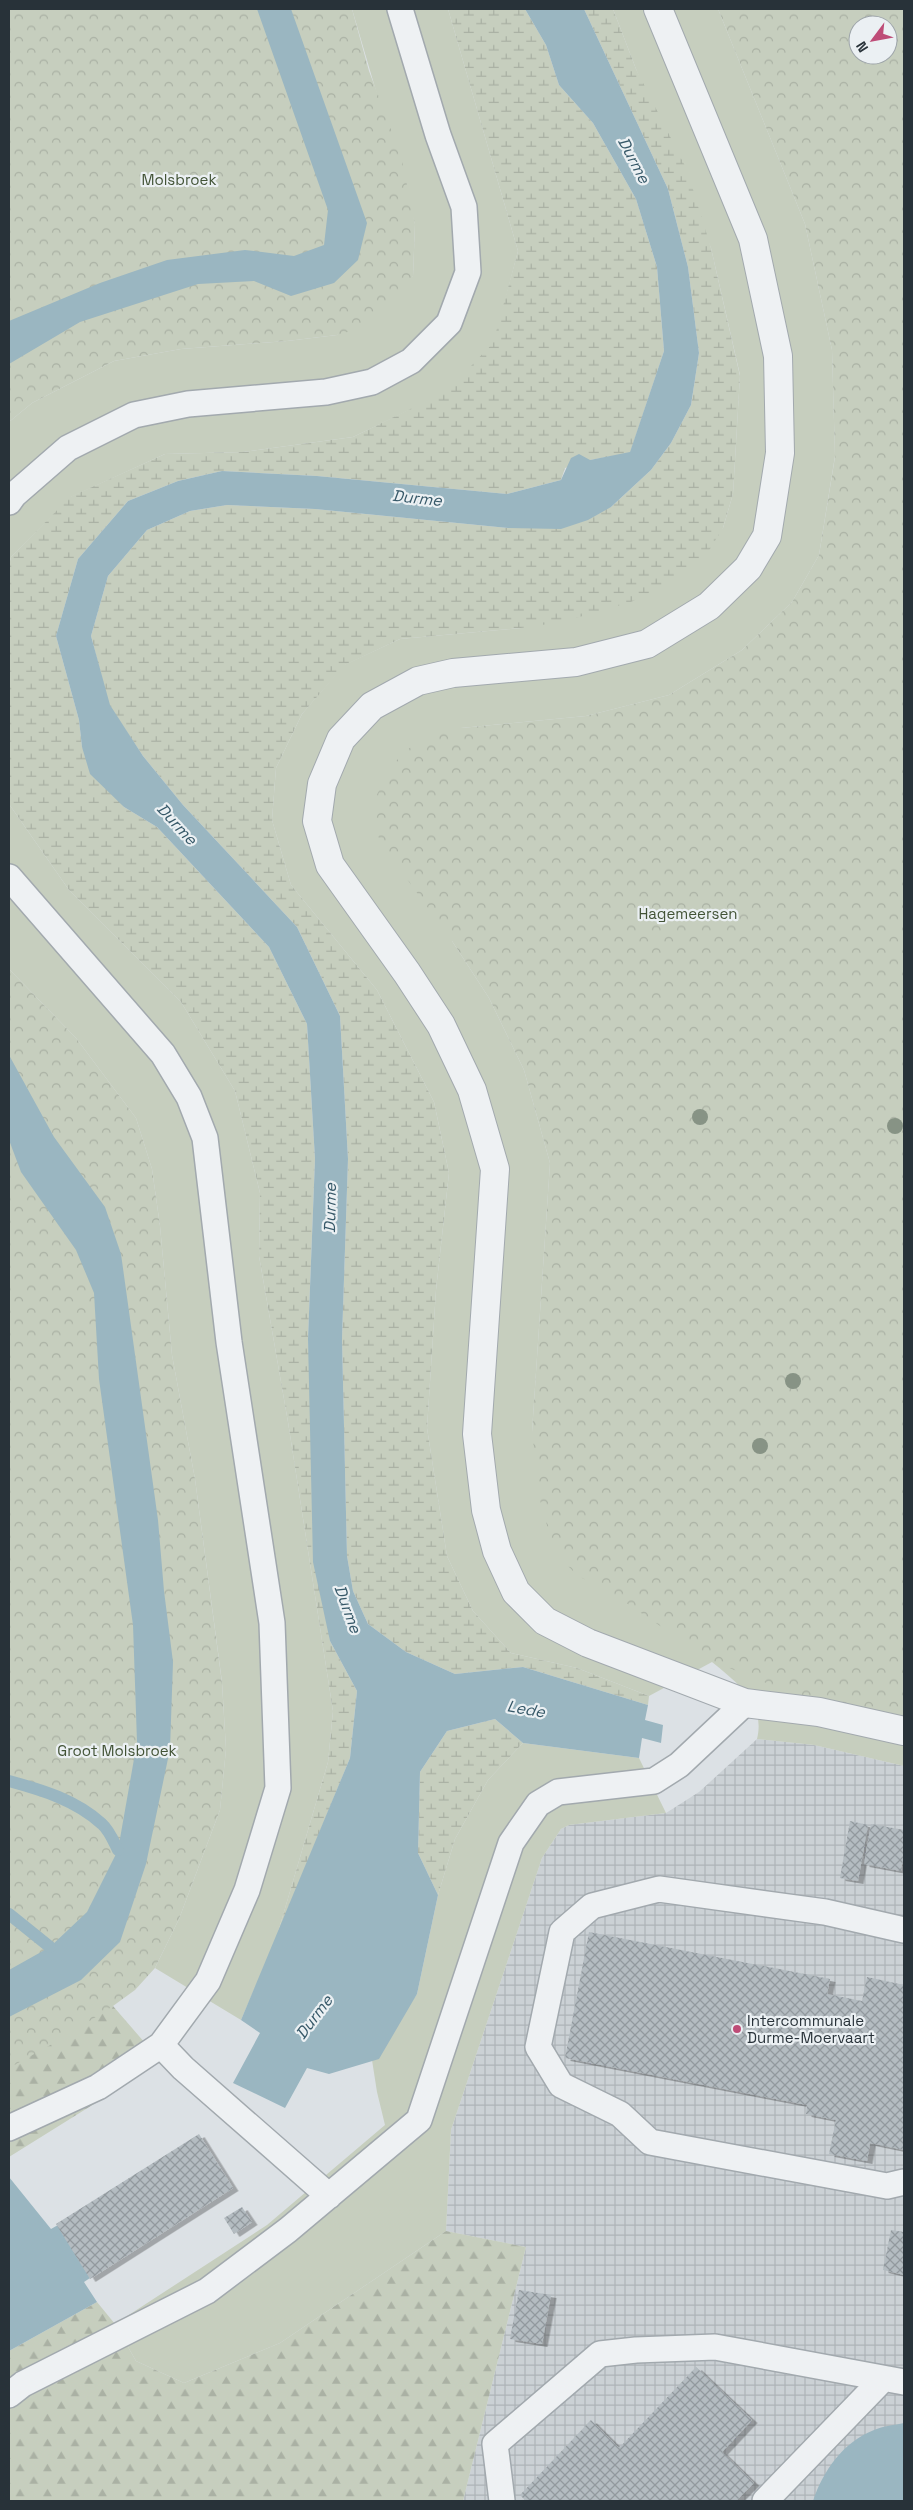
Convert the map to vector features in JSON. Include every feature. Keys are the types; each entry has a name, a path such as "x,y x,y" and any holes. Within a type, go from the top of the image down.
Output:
{"street":[{"path":"658,9 753,239 778,356 780,453 766,536 748,568 709,606 647,644 576,662 453,673 426,679 418,681 372,706 341,739 322,784 317,821 330,866 407,973 441,1025 472,1090 495,1169 477,1434 486,1510 497,1551 516,1592 545,1621 579,1638 745,1704 819,1712 904,1731"}],"lane":[{"path":"9,502 14,495 68,448 134,415 188,404 326,392 372,382 411,361 449,323 468,272 464,207 438,135 400,9"},
{"path":"9,877 162,1054 189,1097 205,1138 229,1342 272,1623 278,1788 247,1890 208,1982 161,2045 98,2087 9,2128"},
{"path":"9,2395 23,2384 207,2291 329,2196 419,2120 511,1843 538,1804 558,1792 654,1780 679,1765 745,1704"},
{"path":"904,1930 825,1912 659,1889 592,1906 562,1932 538,2047 561,2085 620,2114 650,2142 887,2186 904,2182"},
{"path":"161,2045 183,2068 329,2196"},
{"path":"502,2501 495,2444 600,2354 636,2350 715,2347 894,2380"},
{"path":"766,2501 894,2380"}],"shaded area":[{"path":"757,1739 814,1745 904,1766 904,2501 463,2501 526,2247 446,2231 451,2130 542,1858 561,1829 569,1825 666,1813 699,1792"}],"green space":[{"name":"Molsbroek","path":"9,9 352,9 369,71 401,156 415,224 413,276 395,303 376,319 358,329 337,335 287,341 181,349 114,361 32,403 9,422"},
{"path":"352,9 448,9 518,251 494,343 447,392 353,437 243,452 165,454 71,497 11,557 9,565 9,422 32,403 114,361 181,349 287,341 337,335 413,276 415,224"},
{"path":"448,9 525,9 546,45 559,85 593,123 636,199 657,267 664,351 630,453 590,460 565,468 561,480 507,494 317,476 222,471 178,481 128,501 78,559 56,636 79,720 82,747 124,807 157,827 269,947 307,1024 315,1159 308,1339 330,1641 357,1691 350,1758 276,1939 328,1762 333,1711 288,1422 259,1256 260,1193 235,1091 181,1002 69,890 9,804 9,565 11,557 70,497 165,454 243,452 353,437 447,391 493,343 518,251"},
{"path":"584,9 613,9 636,69 687,170 711,248 740,376 733,494 723,528 705,557 667,584 631,602 562,622 521,628 400,639 345,665 302,714 276,768 272,820 291,885 377,990 434,1102 449,1173 436,1290 427,1428 447,1556 473,1611 511,1653 577,1668 649,1696 648,1705 523,1667 455,1674 406,1652 368,1624 353,1591 347,1556 342,1339 348,1159 340,1016 297,927 183,805 143,756 109,705 91,636 108,576 147,530 190,511 227,505 315,509 508,528 611,507 651,470 671,443 691,405 699,353 688,267 668,189"},
{"path":"613,9 718,9 805,224 832,350 835,456 819,555 792,602 742,650 669,695 586,716 461,728 452,941 489,998 524,1070 550,1163 532,1432 904,1665 904,1766 814,1745 757,1739 759,1726 753,1704 739,1686 712,1662 649,1696 577,1668 511,1653 473,1611 447,1556 427,1428 436,1290 449,1173 434,1102 377,990 291,885 272,820 276,768 302,714 344,665 400,639 521,628 723,528 733,494 740,375 711,248"},
{"name":"Hagemeersen","path":"718,9 904,9 904,1722 813,1702 712,1661 610,1592 578,1576 562,1560 549,1533 540,1500 532,1432 550,1163 524,1070 489,998 452,941 380,842 373,817 375,799 388,770 406,750 437,733 461,728 586,716 669,695 742,650 792,602 819,555 835,457 832,350 805,224"},
{"path":"9,804 69,890 181,1002 235,1091 260,1193 259,1256 288,1422 333,1711 328,1762 276,1939 241,2020 155,1968 179,1919 220,1810 226,1749 222,1682 195,1479 172,1355 160,1226 152,1169 136,1118 76,1038 9,969"},
{"name":"Groot Molsbroek","path":"9,969 76,1038 136,1118 152,1169 160,1226 172,1355 195,1479 222,1683 226,1749 220,1810 179,1919 155,1968 135,1990 113,2006 63,2038 9,2068"},
{"path":"495,1719 523,1743 488,1780 455,1839 438,1895 418,1853 420,1772 447,1731"},
{"path":"523,1743 639,1758 666,1813 569,1825 561,1829 542,1858 451,2130 446,2231 280,2343 184,2383 136,2361 115,2324 267,2225 385,2125 372,2060 417,1994 438,1895 455,1839 488,1780"},
{"path":"81,1980 113,2006 158,2058 102,2099 9,2157 9,2017"},
{"path":"446,2231 526,2247 463,2501 9,2501 9,2351 97,2302 115,2324 136,2361 184,2383 280,2343"}],"water":[{"path":"257,9 291,9 367,223 358,260 334,283 291,296 254,281 198,284 80,322 9,364 9,321 100,283 167,260 245,250 294,256 324,245 328,210"},
{"path":"525,9 584,9 668,189 688,267 699,353 691,405 671,443 651,470 611,507 588,520 561,529 508,528 315,509 227,505 190,511 147,530 108,576 91,636 110,705 143,756 183,805 297,927 340,1016 348,1159 342,1339 347,1556 353,1591 368,1624 406,1652 455,1674 523,1667 648,1705 645,1720 663,1725 661,1743 642,1738 639,1758 523,1743 495,1719 447,1731 420,1772 418,1853 438,1895 417,1994 379,2059 329,2074 307,2068 285,2108 233,2083 260,2033 241,2020 350,1758 357,1691 330,1641 313,1562 308,1339 315,1159 307,1024 269,947 157,827 124,807 90,774 82,747 79,720 56,636 78,559 128,501 178,481 222,471 317,476 507,494 561,480 571,458 579,454 590,460 630,452 664,351 657,267 636,199 593,123 559,85 546,45"},
{"path":"9,1055 54,1137 105,1207 121,1254 158,1520 173,1662 170,1749 146,1864 120,1942 81,1980 9,2017 9,1970 50,1947 87,1912 118,1850 137,1742 133,1625 99,1379 94,1293 76,1250 21,1172 9,1140"},
{"path":"9,2177 51,2229 58,2225 90,2278 84,2282 97,2302 9,2351"},
{"path":"904,2423 904,2501 813,2501 822,2479 836,2459 853,2442 863,2435 878,2429"}],"building":[{"path":"850,1821 868,1825 858,1881 840,1878"},
{"path":"871,1824 904,1830 904,1852 901,1871 864,1864"},
{"name":"Intercommunale Durme-Moervaart","path":"589,1932 830,1979 827,1994 862,2001 867,1977 904,1985 904,2150 870,2143 867,2161 829,2154 836,2120 806,2114 807,2105 565,2058"},
{"path":"199,2134 233,2188 90,2279 56,2224"},
{"path":"242,2207 252,2222 234,2234 224,2218"},
{"path":"891,2230 904,2232 904,2275 883,2270"},
{"path":"519,2290 551,2295 542,2344 510,2339"},
{"path":"696,2367 752,2420 722,2452 754,2483 736,2501 526,2501 520,2495 591,2420 619,2448"}],"waterway":[{"path":"9,1781 46,1792 81,1808 105,1827 118,1850"},
{"path":"9,1914 50,1947"}],"place":[{"name":"Intercommunale Durme-Moervaart","path":"737,2029"}],"water label":[{"name":"Durme","path":"634,160"},
{"name":"Durme","path":"417,498"},
{"name":"Durme","path":"177,824"},
{"name":"Durme","path":"330,1208"},
{"name":"Durme","path":"348,1609"},
{"name":"Lede","path":"526,1709"},
{"name":"Durme","path":"314,2017"}]}
